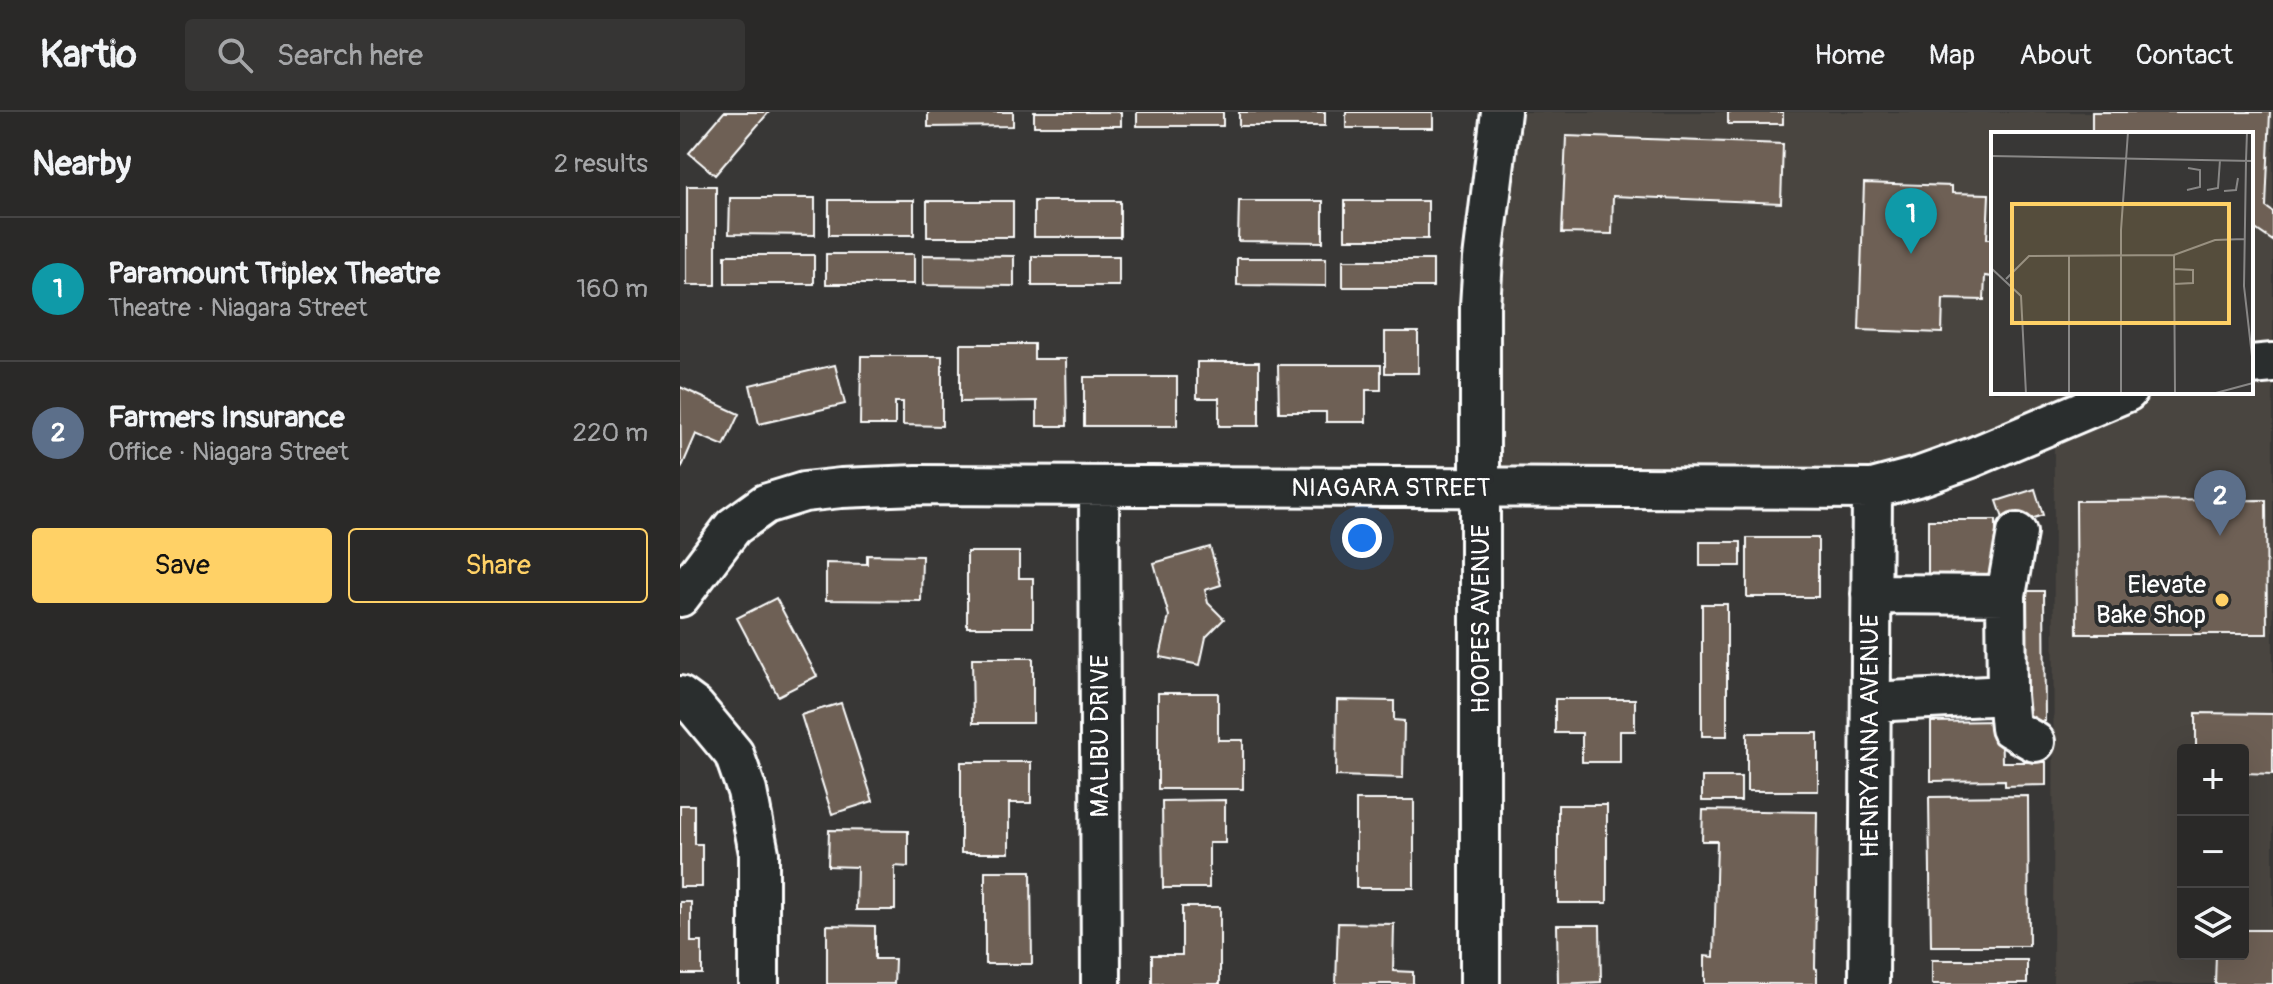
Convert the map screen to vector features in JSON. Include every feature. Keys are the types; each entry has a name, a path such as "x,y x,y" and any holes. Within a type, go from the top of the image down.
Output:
{"street":[{"name":"HOOPES AVENUE","path":"1480,984 1480,306 1501,112"},
{"path":"2253,365 2273,363"},
{"name":"NIAGARA STREET","path":"680,597 733,527 765,504 804,492 917,485 1872,489 1971,458 2122,394"},
{"name":"MALIBU DRIVE","path":"1099,487 1101,984"},
{"name":"HENRYANNA AVENUE","path":"1869,984 1872,489"},
{"path":"2017,533 2006,595 2007,695 2010,728 2035,742"},
{"path":"1871,594 2006,595"},
{"path":"1871,702 2007,695"},
{"path":"680,696 695,707 734,754 747,791 759,853 759,984"}],"shaded area":[{"path":"1501,112 2273,112 2273,984 2053,984 2054,423 1921,476 1481,488"}],"building":[{"path":"724,112 769,112 715,175 689,153"},
{"path":"928,112 1013,112 1013,126 928,127"},
{"path":"1034,112 1121,112 1121,126 1034,126"},
{"path":"1137,112 1223,112 1223,126 1137,126"},
{"path":"1239,112 1325,112 1325,126 1239,126"},
{"path":"1346,112 1433,112 1433,128 1346,128"},
{"path":"1728,112 1783,112 1783,124 1728,124"},
{"path":"2092,112 2270,112 2266,207 2273,212 2273,241 2253,227 2253,132 2092,132"},
{"path":"1566,136 1783,144 1781,203 1613,196 1612,234 1562,233"},
{"path":"1864,183 1952,186 1952,193 1989,194 1987,239 1991,239 1991,277 1985,276 1984,300 1943,299 1942,333 1859,330"},
{"path":"687,186 716,186 716,285 687,285"},
{"path":"730,198 815,198 815,235 729,234"},
{"path":"829,200 914,200 914,235 829,235"},
{"path":"927,201 1013,201 1013,237 927,237"},
{"path":"1034,201 1120,201 1120,237 1034,237"},
{"path":"1239,201 1323,201 1323,242 1238,241"},
{"path":"1345,201 1428,201 1428,239 1345,239"},
{"path":"826,254 914,254 914,284 826,284"},
{"path":"725,255 814,255 814,284 725,284"},
{"path":"923,255 1014,256 1014,286 923,285"},
{"path":"1032,256 1119,256 1119,286 1032,286"},
{"path":"1237,258 1326,258 1326,286 1237,285"},
{"path":"1343,260 1433,260 1433,287 1343,287"},
{"path":"1385,332 1418,332 1418,373 1385,373"},
{"path":"960,344 1034,344 1034,359 1066,359 1067,426 1037,426 1037,401 960,402"},
{"path":"861,356 942,356 942,426 903,425 903,402 895,402 895,425 860,425"},
{"path":"1197,362 1259,362 1259,426 1219,426 1219,398 1197,398"},
{"path":"835,365 845,404 759,424 750,385"},
{"path":"1278,365 1381,365 1381,390 1366,390 1366,422 1326,422 1326,412 1279,412"},
{"path":"1084,377 1177,377 1177,426 1084,426"},
{"path":"680,387 739,414 724,446 696,434 681,469"},
{"path":"2035,489 2043,515 2006,527 1997,501"},
{"path":"2266,500 2267,634 2077,634 2076,501"},
{"path":"1928,520 1996,520 1996,581 1928,582"},
{"path":"1747,538 1818,538 1818,597 1747,597"},
{"path":"1700,542 1741,542 1741,566 1700,566"},
{"path":"1210,547 1221,585 1205,590 1208,603 1224,619 1206,637 1200,665 1160,657 1169,616 1154,563"},
{"path":"967,552 1019,552 1019,578 1033,578 1033,627 967,627"},
{"path":"867,555 922,556 921,601 826,600 826,563 867,564"},
{"path":"2018,591 2044,591 2045,721 2019,722"},
{"path":"776,598 817,676 778,696 737,618"},
{"path":"1702,604 1727,604 1727,736 1702,736"},
{"path":"972,658 1033,658 1033,723 973,723"},
{"path":"1158,693 1218,693 1218,740 1243,740 1243,789 1158,789"},
{"path":"1555,699 1635,699 1635,731 1620,731 1620,762 1582,762 1582,733 1555,733"},
{"path":"1337,700 1394,701 1394,720 1404,721 1403,778 1336,776"},
{"path":"841,703 873,801 832,814 801,715"},
{"path":"2196,713 2273,714 2273,774 2249,773 2249,744 2196,744"},
{"path":"2001,721 2002,762 2046,762 2046,785 2005,786 2005,780 1931,781 1931,722"},
{"path":"1747,733 1818,733 1818,791 1747,791"},
{"path":"961,762 1031,762 1031,803 1009,803 1009,853 961,853"},
{"path":"1702,777 1741,777 1741,801 1702,801"},
{"path":"2028,796 2029,946 1931,946 1929,797"},
{"path":"1225,800 1225,843 1209,843 1209,888 1163,888 1162,801"},
{"path":"1356,800 1414,800 1414,888 1356,888"},
{"path":"680,805 694,805 694,844 702,844 702,887 680,887"},
{"path":"1558,805 1607,805 1607,903 1558,903"},
{"path":"1703,810 1817,812 1817,984 1705,984 1705,956 1714,957 1717,841 1702,841"},
{"path":"829,830 908,831 908,867 895,866 895,910 856,910 857,867 828,866"},
{"path":"985,871 1031,871 1032,964 985,964"},
{"path":"680,902 691,902 691,942 702,942 702,974 680,974"},
{"path":"1182,907 1220,907 1220,984 1152,984 1152,955 1182,955"},
{"path":"1338,923 1394,924 1393,971 1413,972 1413,984 1336,984"},
{"path":"827,925 875,926 875,959 895,959 894,984 827,984"},
{"path":"1557,925 1600,925 1601,982 1558,984"},
{"path":"2249,930 2273,930 2273,984 2215,984 2216,960 2249,960"},
{"path":"1932,960 2027,960 2027,984 1932,984"}],"place":[{"name":"Paramount Triplex Theatre","path":"1911,254"},
{"name":"Farmers Insurance","path":"2220,536"},
{"name":"Elevate Bake Shop","path":"2222,600"}]}
